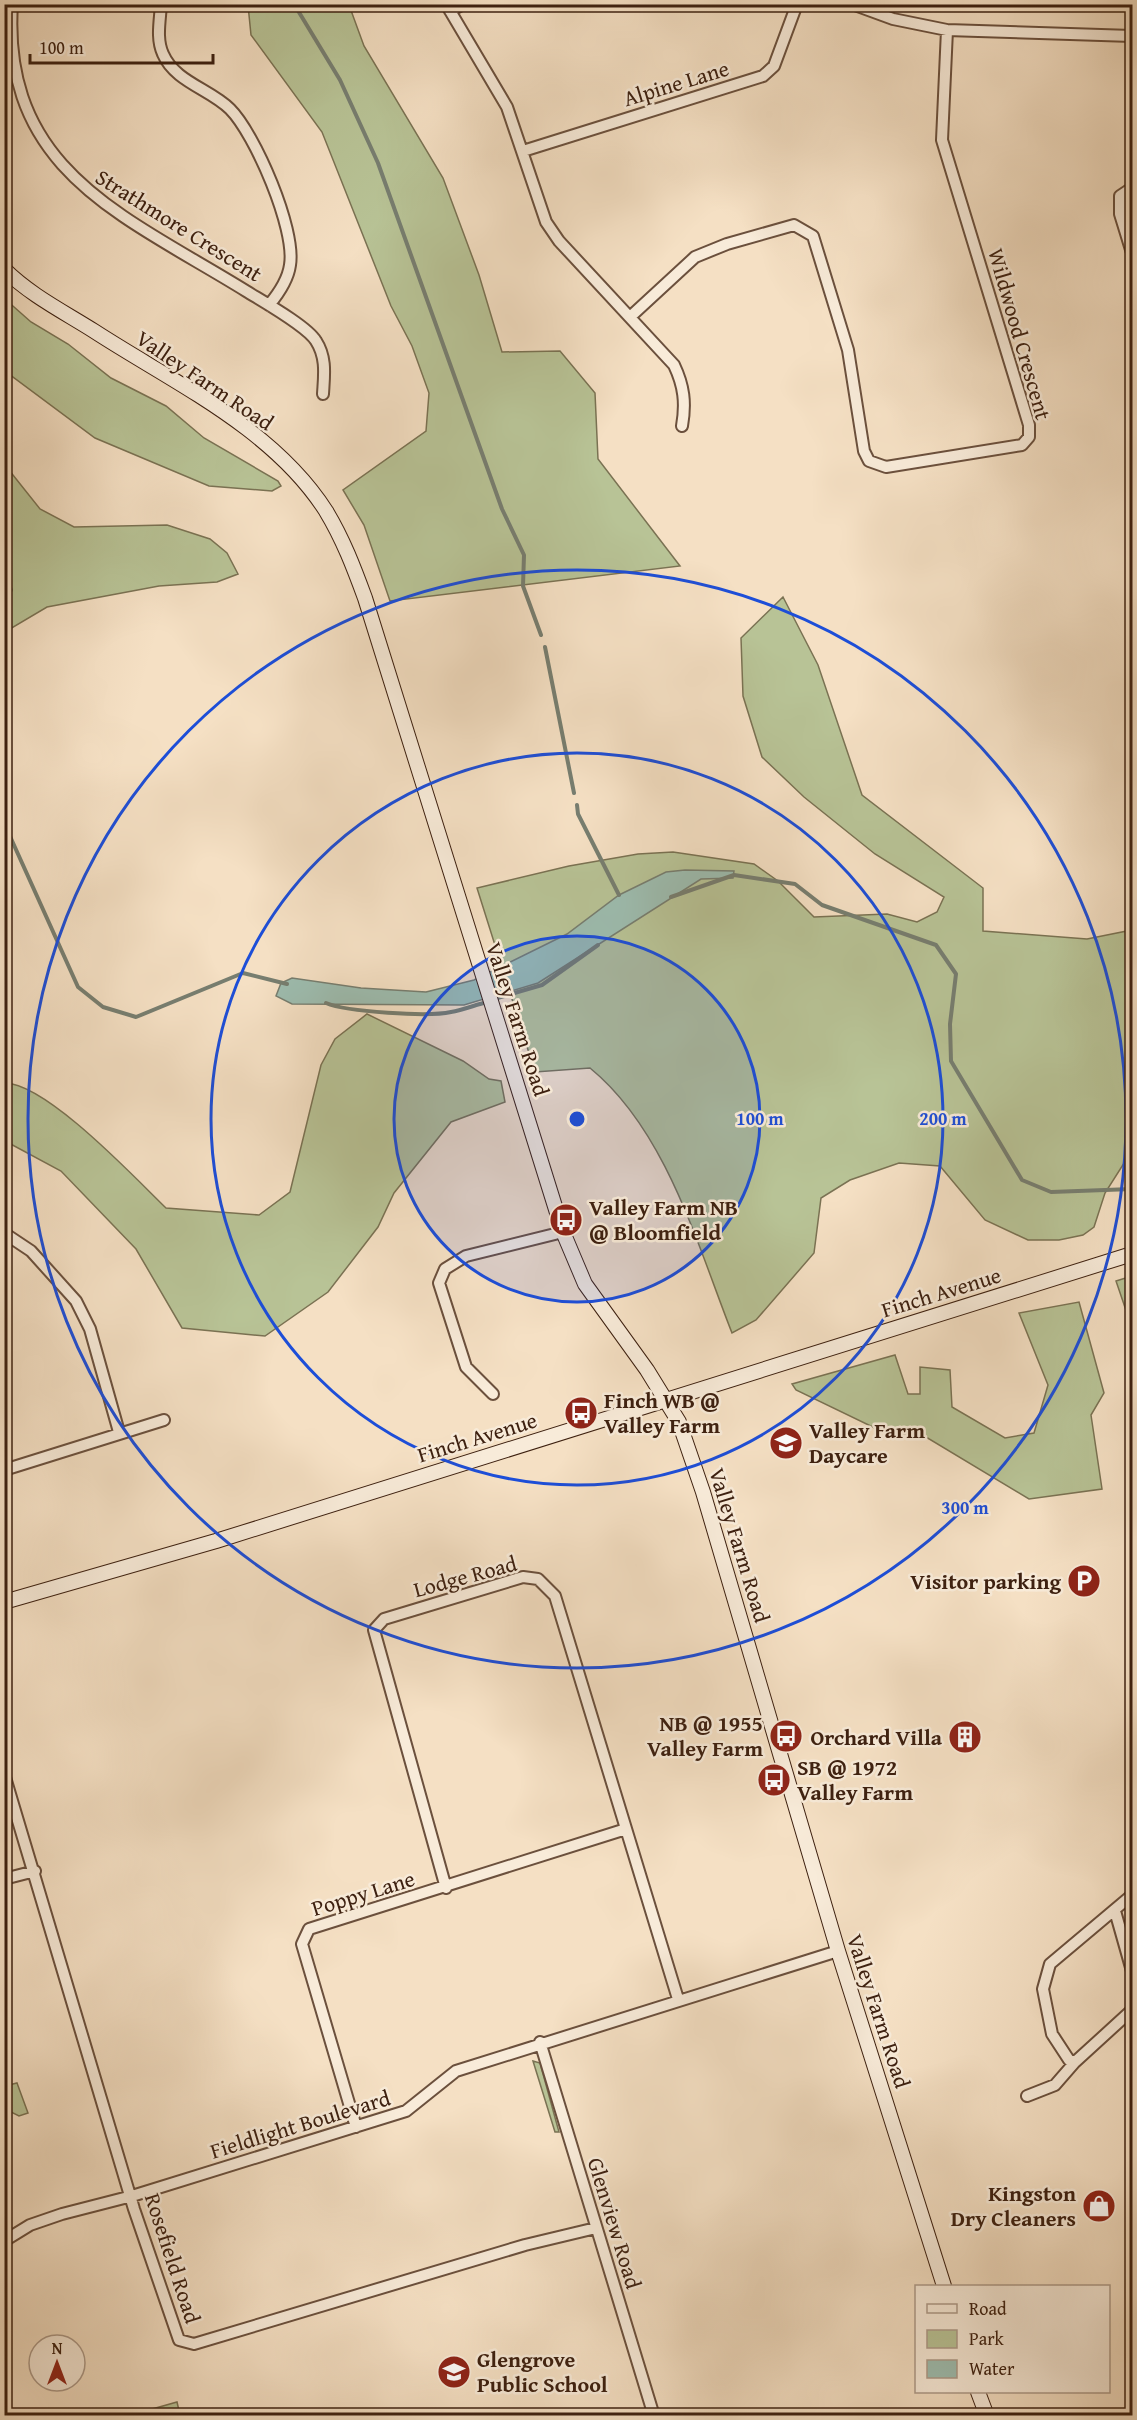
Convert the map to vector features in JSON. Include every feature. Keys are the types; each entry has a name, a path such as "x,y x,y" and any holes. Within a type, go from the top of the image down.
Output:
{"street":[{"name":"Strathmore Crescent","path":"12,4 10,37 18,90 39,135 53,157 74,180 102,202 269,305 315,339 324,359 323,394"},
{"path":"161,4 159,39 163,54 171,68 230,109 264,162 287,232 290,264 281,290 269,305"},
{"path":"463,4 448,8 507,107 546,222 559,241 674,365 682,383 685,408 682,426"},
{"name":"Alpine Lane","path":"523,151 763,76 774,66 797,4"},
{"path":"852,4 893,18 947,30 1132,36"},
{"name":"Wildwood Crescent","path":"630,317 695,257 727,244 794,225 813,236 848,350 864,451 869,461 886,467 1022,445 1029,437 1029,425 942,140 947,30"},
{"path":"1132,188 1120,196 1120,214 1132,253"},
{"name":"Valley Farm Road","path":"4,269 49,303 227,414 262,441 305,482 325,510 345,545 365,598 472,947 501,1029 563,1232 585,1284 667,1399 679,1422 703,1492 838,1951 944,2285"},
{"path":"493,1394 466,1367 439,1282 445,1269 466,1256 563,1232"},
{"path":"4,1233 31,1251 76,1302 90,1329 119,1432"},
{"name":"Finch Avenue","path":"4,1602 216,1541 1132,1254"},
{"path":"4,1470 119,1432 164,1420"},
{"name":"Lodge Road","path":"446,1888 374,1630 384,1619 523,1577 538,1579 555,1596 626,1829 646,1886 678,1999"},
{"name":"Rosefield Road","path":"4,1774 35,1871 71,2001 179,2340 194,2344 525,2245 596,2228"},
{"name":"Poppy Lane","path":"356,2127 302,1944 309,1929 446,1888 626,1829"},
{"path":"4,1879 35,1871"},
{"path":"1075,2062 1069,2060 1052,2034 1043,1989 1050,1964 1132,1895"},
{"path":"1115,1911 1132,1971"},
{"name":"Fieldlight Boulevard","path":"4,2241 30,2225 132,2196 406,2111 456,2071 540,2042 838,1951"},
{"path":"1027,2096 1055,2085 1075,2062 1132,2010"},
{"name":"Glenview Road","path":"540,2042 654,2415"},
{"path":"979,2393 987,2415"}],"green space":[{"path":"248,5 349,5 364,46 443,178 479,275 502,352 560,351 595,393 598,459 680,566 390,601 364,525 343,490 426,431 429,393 412,346 391,306 322,132 251,35"},
{"path":"5,299 31,322 68,344 111,378 166,406 204,438 278,481 281,486 272,491 209,486 95,438 5,371"},
{"path":"5,465 40,509 74,527 167,525 210,539 227,553 238,574 217,582 159,586 47,607 5,632"},
{"path":"783,597 818,665 862,795 983,888 983,931 1087,939 1132,930 1132,1159 1126,1160 1105,1193 1094,1227 1083,1235 1059,1240 1028,1240 985,1220 940,1166 899,1163 850,1180 821,1198 814,1253 756,1320 732,1333 692,1226 659,1156 639,1123 616,1094 590,1068 535,1072 477,888 569,866 638,854 673,852 754,864 778,881 814,917 887,914 917,922 937,912 944,897 875,854 804,797 762,757 743,696 741,638"},
{"path":"367,1014 463,1061 489,1079 501,1081 505,1102 451,1122 394,1193 378,1227 328,1292 265,1336 182,1328 136,1249 61,1171 5,1141 5,1083 23,1087 66,1115 112,1155 166,1208 259,1215 290,1192 321,1065 335,1039"},
{"path":"1132,1276 1132,1328 1116,1281"},
{"path":"1079,1302 1104,1393 1091,1415 1102,1489 1029,1499 926,1437 881,1431 796,1390 792,1384 895,1355 908,1394 920,1394 920,1367 950,1370 952,1407 1005,1438 1034,1433 1048,1385 1019,1313"},
{"path":"533,2061 540,2063 559,2132 555,2132"},
{"path":"17,2083 28,2113 19,2116 5,2109 5,2086"},
{"path":"177,2402 180,2415 131,2415"}],"water":[{"path":"734,871 733,878 701,879 538,983 464,1005 292,1004 276,996 281,983 292,978 361,988 426,992 474,980 567,934 619,895 666,872"}],"waterway":[{"path":"294,4 340,80 378,163 502,509 524,555 523,586 541,635"},
{"path":"4,572 11,590 4,602"},
{"path":"545,647 574,793"},
{"path":"577,805 578,814 619,895"},
{"path":"4,823 78,987 103,1007 136,1017 243,973 287,984"},
{"path":"671,897 734,875 795,884 822,905 936,945 956,974 950,1024 951,1061 1022,1180 1051,1192 1132,1189"},
{"path":"494,999 542,985 598,945"},
{"path":"326,1003 351,1009 425,1014 451,1012 487,1002"}],"place":[{"name":"Valley Farm NB @ Bloomfield","path":"566,1220"},
{"name":"Finch WB @ Valley Farm","path":"581,1413"},
{"name":"Valley Farm Daycare","path":"786,1443"},
{"name":"Visitor parking","path":"1084,1581"},
{"name":"NB @ 1955 Valley Farm","path":"786,1736"},
{"name":"Orchard Villa","path":"965,1737"},
{"name":"SB @ 1972 Valley Farm","path":"774,1780"},
{"name":"Kingston Dry Cleaners","path":"1099,2206"},
{"name":"Glengrove Public School","path":"454,2372"}]}
